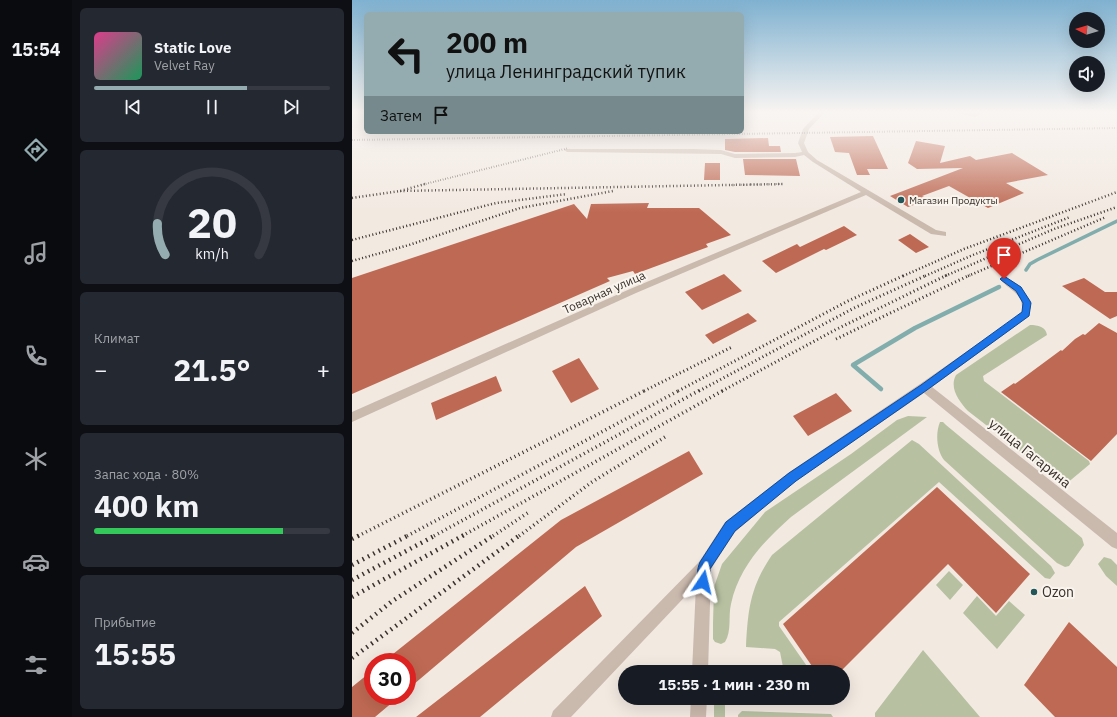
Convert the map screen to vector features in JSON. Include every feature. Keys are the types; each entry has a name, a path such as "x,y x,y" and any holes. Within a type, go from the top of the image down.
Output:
{"street":[{"path":"802,145 805,153 815,161 934,232 943,234"},
{"path":"567,150 694,151 721,152 735,156 795,155 805,153"},
{"name":"Товарная улица","path":"352,417 633,291 866,192"},
{"path":"559,717 704,567 730,527 792,477 924,387 1026,314 1027,303 1018,289 1004,279"},
{"name":"улица Гагарина","path":"924,387 1117,542"},
{"path":"700,665 704,567"},
{"path":"698,705 698,717"}],"green space":[{"path":"1030,325 1041,327 1045,330 1047,335 983,376 984,381 1089,461 1090,464 1066,484 1062,484 968,411 958,399 954,389 954,380 956,375"},
{"path":"908,416 927,417 791,517 762,545 746,567 735,591 730,609 727,638 725,642 721,644 715,642 713,639 714,587 722,564 765,512 851,454 897,420"},
{"path":"940,422 943,422 1082,538 1084,545 1069,566 1065,567 1057,563 944,460 940,452 938,442 938,427"},
{"path":"912,440 919,444 1051,566 1055,573 1050,579 1045,578 939,482 779,622 779,626 806,665 783,665 780,652 775,649 746,647 749,610 755,588 772,555"},
{"path":"1104,557 1111,559 1117,565 1117,586 1106,576 1098,564"},
{"path":"949,571 963,585 950,600 936,585"},
{"path":"977,596 996,616 1009,601 1025,615 997,649 963,613"},
{"path":"923,650 980,717 875,717 875,713"},
{"path":"714,705 725,705 725,717 714,717"},
{"path":"742,711 831,714 833,717 738,717"}],"building":[{"path":"725,145 769,145 780,146 781,152 735,152 725,150"},
{"path":"833,145 877,145 888,169 867,169 870,175 857,175 849,153 835,152"},
{"path":"914,145 942,145 945,146 940,163 970,156 976,160 1012,153 1048,175 1006,183 1024,193 988,208 949,186 922,196 924,197 921,198 925,201 908,207 890,196 963,168 917,169 908,163"},
{"path":"743,159 796,159 800,176 745,175"},
{"path":"705,163 720,163 720,180 704,180"},
{"path":"649,203 647,208 699,208 731,235 706,244 708,247 635,274 633,271 607,278 610,281 352,394 352,278 574,204 587,219 591,204"},
{"path":"844,226 857,235 826,250 824,249 776,273 762,261 797,244 800,247"},
{"path":"910,234 929,247 916,253 898,240"},
{"path":"724,274 742,291 702,310 685,292"},
{"path":"1084,278 1105,292 1117,292 1117,316 1110,319 1062,286"},
{"path":"748,313 757,321 713,344 705,335"},
{"path":"1099,323 1117,333 1117,434 1091,461 1001,392 1014,383 1015,384 1061,350 1062,351 1075,339 1083,334 1085,335"},
{"path":"579,358 599,389 571,403 552,371"},
{"path":"496,376 502,391 436,420 431,403"},
{"path":"836,393 852,411 808,436 793,416"},
{"path":"689,451 703,474 576,547 416,682 416,653 394,653 561,520"},
{"path":"937,487 1030,574 996,613 948,564 847,665 811,665 783,624"},
{"path":"585,586 602,616 480,717 416,717"},
{"path":"1069,622 1117,667 1117,717 1055,717 1024,685"},
{"path":"364,677 364,705 389,705 375,717 352,717 352,687"}],"waterway":[{"path":"1026,270 1030,264 1037,260 1117,221"},
{"path":"881,389 853,365 915,328 999,287"}],"railway":[{"path":"425,184 569,148"},
{"path":"400,191 425,184"},
{"path":"421,185 425,184"},
{"path":"400,191 783,184 729,185"},
{"path":"352,198 400,191"},
{"path":"352,261 409,245 520,208 613,191"},
{"path":"903,276 964,249 1117,192"},
{"path":"352,240 496,203 567,194"},
{"path":"945,276 1054,229 1117,207"},
{"path":"925,276 973,255 1070,217"},
{"path":"968,276 1106,217"},
{"path":"678,391 848,301 905,275"},
{"path":"699,391 854,308 927,275"},
{"path":"722,391 835,330 947,275"},
{"path":"836,339 970,275"},
{"path":"646,390 732,347"},
{"path":"358,536 646,390"},
{"path":"407,536 680,390"},
{"path":"434,536 700,390"},
{"path":"462,536 724,390"},
{"path":"519,536 592,482 665,437"},
{"path":"493,536 529,512"},
{"path":"352,565 409,535"},
{"path":"352,580 436,535"},
{"path":"352,597 464,535"},
{"path":"352,633 391,602 494,535"},
{"path":"352,658 520,535"},
{"path":"352,539 358,536"}],"place":[{"name":"Магазин Продукты","path":"901,200"},
{"name":"Ozon","path":"1034,592"}],"route":[{"path":"703,582 704,567 730,527 792,477 924,387 1026,314 1027,303 1018,289 1004,279"}]}
